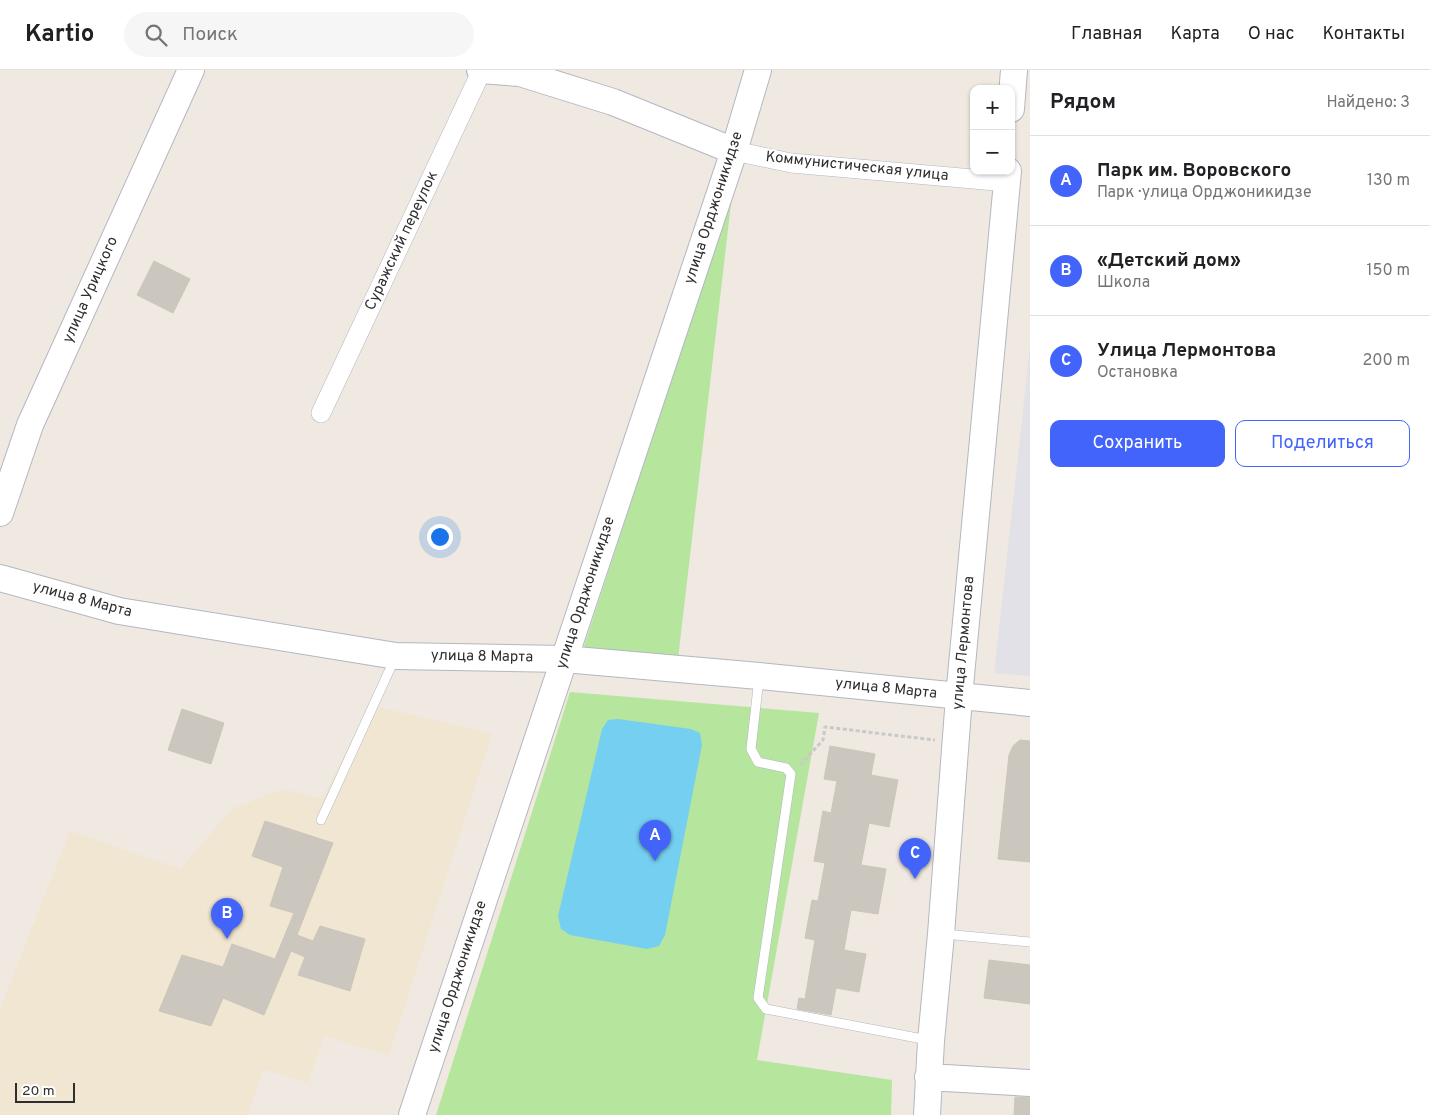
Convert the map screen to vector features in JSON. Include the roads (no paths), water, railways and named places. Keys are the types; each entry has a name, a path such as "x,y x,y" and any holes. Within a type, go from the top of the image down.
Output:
{"street":[{"name":"улица Урицкого","path":"0,513 30,425 191,70"},
{"name":"Коммунистическая улица","path":"482,70 520,73 613,102 734,151 791,163 1007,176"},
{"name":"Суражский переулок","path":"321,413 482,70"},
{"name":"улица Орджоникидзе","path":"412,1115 734,151 758,70"},
{"path":"1013,85 1014,70"},
{"name":"улица Лермонтова","path":"926,1115 959,697 1007,176"},
{"name":"улица 8 Марта","path":"0,578 119,611 396,656 564,659 1030,703"},
{"path":"928,1076 1030,1083"}],"lane":[{"path":"321,820 396,656"},
{"path":"760,676 752,750 758,762 786,768 792,774 758,998 766,1008 931,1041"},
{"path":"941,934 1030,942"}],"water":[{"path":"618,719 691,729 700,733 702,745 665,935 659,946 647,949 570,935 561,929 558,916 602,729 608,720"}],"place":[{"name":"Парк им. Воровского","path":"655,861"},
{"name":"Улица Лермонтова","path":"915,879"},
{"name":"«Детский дом»","path":"227,939"}]}
